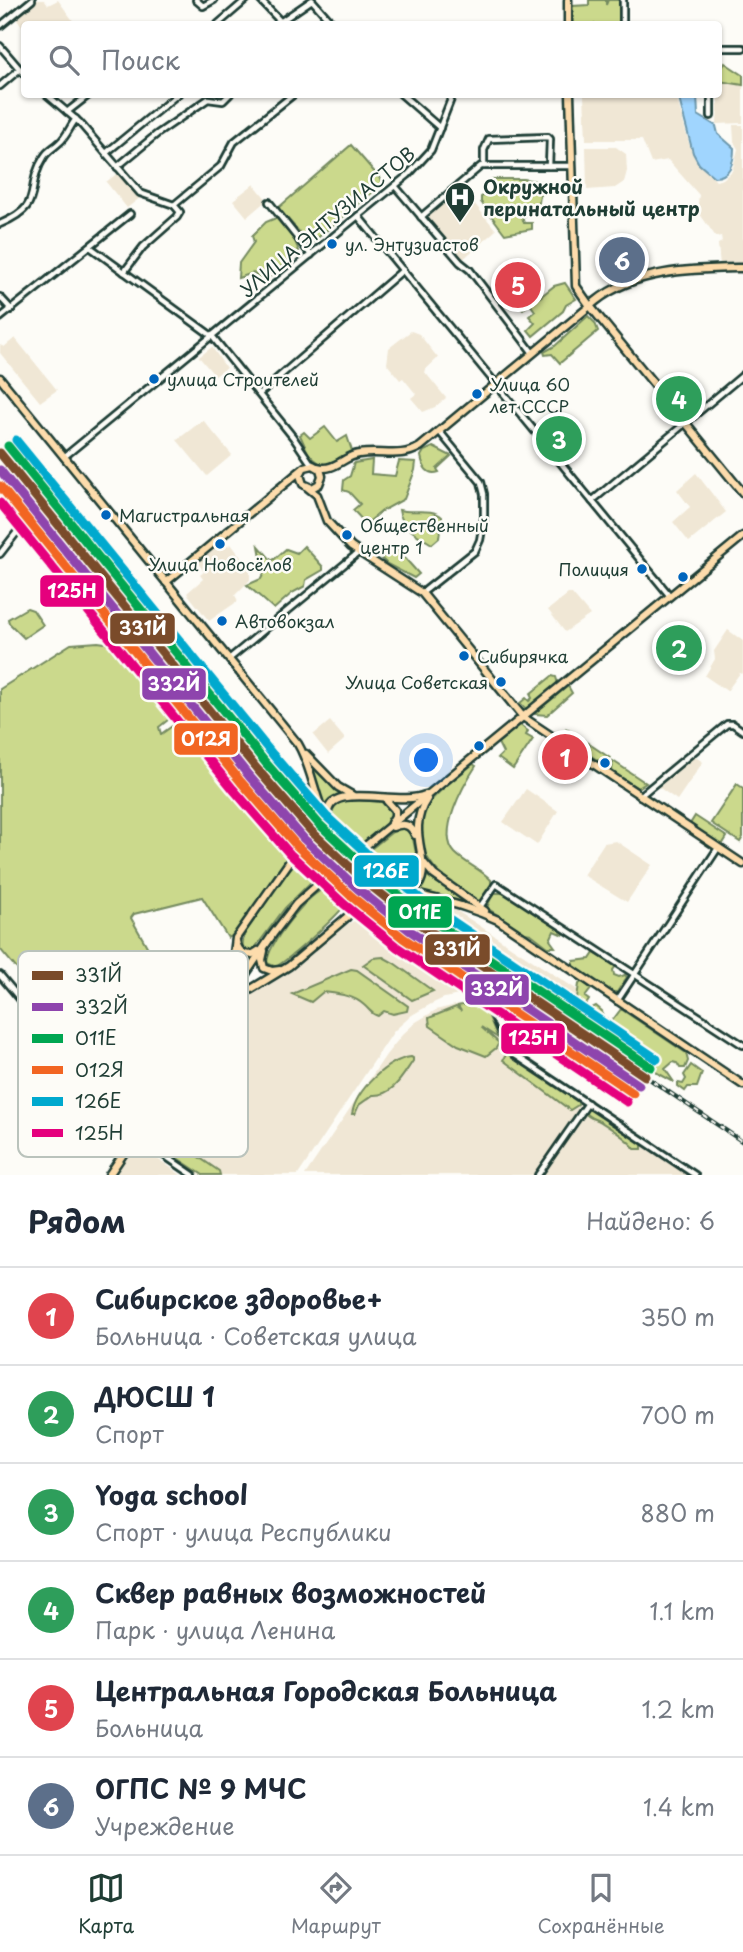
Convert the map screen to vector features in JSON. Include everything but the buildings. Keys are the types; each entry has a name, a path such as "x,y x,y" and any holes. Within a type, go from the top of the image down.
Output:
{"main road":[{"path":"568,0 568,21"},
{"path":"570,98 575,279 578,289 743,493"},
{"path":"166,582 303,469 316,466 326,469 361,453 403,454 419,447 614,289 656,275 688,270 743,268"},
{"path":"0,378 298,744 338,787 357,796"},
{"path":"305,486 315,487 342,461"},
{"path":"316,466 322,473 320,503"},
{"path":"303,469 300,478 305,486"},
{"path":"0,476 282,821 367,901 370,910 339,925"},
{"path":"290,481 297,481 315,492 327,521 358,553 422,593 523,717 743,864"},
{"path":"248,954 259,950 296,905 323,880 743,536"},
{"path":"298,744 309,766 321,807 330,826 345,849 366,872 382,883 400,890 470,909 498,920"},
{"path":"377,799 413,799 436,789"},
{"path":"400,890 411,890 420,884 423,872 417,825 420,812 436,789"},
{"path":"330,826 327,812 331,803 344,796 357,796 390,802 395,810 393,820 385,830"},
{"path":"282,821 292,841 290,862"},
{"path":"385,830 405,824 413,830 418,842"},
{"path":"234,951 236,938 290,862 304,854 320,859"},
{"path":"421,859 434,874 498,920 743,1085"},
{"path":"344,881 351,891 357,913 363,915"},
{"path":"248,989 289,966 339,925 360,900 367,901"},
{"path":"273,934 263,953 263,965 274,972 289,966"},
{"path":"248,970 273,934"},
{"path":"236,938 240,951"},
{"path":"109,1175 122,1157"}],"street":[{"path":"0,26 32,0"},
{"path":"196,0 203,6 214,0"},
{"path":"222,21 246,0"},
{"path":"260,0 277,21"},
{"path":"623,0 623,21"},
{"path":"282,21 310,1 315,2 331,21"},
{"path":"0,46 20,69 0,86"},
{"path":"722,48 743,48"},
{"path":"51,98 76,119 143,195 174,205 180,212 147,242 124,272"},
{"path":"67,112 85,98"},
{"path":"106,153 173,98"},
{"path":"117,167 157,134 208,99 223,101 226,98"},
{"path":"174,205 221,166 234,142 289,98"},
{"path":"406,98 440,128"},
{"name":"УЛИЦА ЭНТУЗИАСТОВ","path":"64,457 425,159 451,98"},
{"path":"711,98 711,116"},
{"path":"0,224 24,211 33,194 41,161 48,151 63,140 76,119"},
{"path":"484,166 484,150 489,139 548,137 550,166"},
{"path":"421,218 470,173 484,166 571,166"},
{"path":"395,186 470,271 533,353"},
{"path":"269,202 311,255"},
{"path":"0,318 130,214"},
{"path":"358,216 670,596"},
{"path":"90,247 212,336 294,438 304,456 306,465 303,469"},
{"path":"259,394 403,270"},
{"path":"0,297 11,309"},
{"path":"590,499 743,375"},
{"path":"422,593 475,551 484,518 481,482 439,431"},
{"path":"304,456 316,466"},
{"path":"0,554 31,514"},
{"path":"229,659 358,553"},
{"path":"640,796 727,724 731,723 743,731"},
{"path":"617,1001 718,848"},
{"path":"480,907 496,884 743,1045"},
{"path":"367,901 477,983 512,1052 695,1175"},
{"path":"363,915 399,927"},
{"path":"0,975 18,997"},
{"path":"538,1175 588,1103"},
{"path":"167,1157 193,1175"}],"shaded area":[{"path":"37,0 44,0 48,5 58,0 73,21 21,21 21,25 15,16"},
{"path":"722,80 743,80 743,123 717,124"},
{"path":"584,98 677,98 695,158 716,181 732,171 738,149 734,142 733,125 743,125 743,265 720,266 718,244 722,242 721,236 716,237 697,210 699,195 668,160 651,163 642,140 586,140"},
{"path":"586,147 616,147 626,154 627,171 624,182 615,188 587,190"},
{"path":"119,172 141,197 127,208 106,182"},
{"path":"254,184 267,200 247,217 233,200"},
{"name":"Окружной перинатальный центр","path":"460,186 496,230 461,261 424,219"},
{"path":"411,331 419,334 438,358 424,371 446,398 423,412 411,398 416,394 387,364 389,348"},
{"path":"15,338 57,390 40,402 0,353 0,345 4,347"},
{"path":"212,347 226,368 215,376 199,357"},
{"path":"203,420 232,455 207,476 177,440"},
{"path":"696,473 726,512 689,542 673,522 690,507 677,490"},
{"path":"222,539 229,546 231,544 250,569 250,580 235,595 238,601 209,621 187,593 203,579 200,575 204,572 196,560"},
{"path":"568,594 572,594 590,615 565,632 548,610"},
{"path":"728,630 743,641 743,674 740,673 727,691 705,676 715,659 714,651"},
{"path":"330,721 345,739 328,754 313,735"},
{"path":"691,754 703,762 677,800 654,784"},
{"path":"526,789 558,811 537,845 503,822"},
{"path":"616,841 652,865 627,902 583,875 604,843"},
{"path":"444,905 579,991 564,1016 510,980 474,950 475,943 432,915 438,906"},
{"path":"367,920 402,935 479,991 444,998 431,1004 412,1015 394,1031 298,1175 200,1175 175,1157 248,1157 248,994 287,971 354,921"},
{"path":"485,1000 511,1054 583,1103 583,1107 537,1175 305,1175 402,1035 416,1022 436,1010"},
{"path":"589,1107 692,1175 540,1175"},
{"path":"127,1157 154,1157 181,1175 114,1175"}],"green space":[{"path":"589,0 606,0 606,5 608,0 621,0 621,21 572,21 572,6 589,5"},
{"path":"725,63 743,75 743,85 722,82"},
{"path":"351,145 384,183 310,244 278,208"},
{"path":"490,180 542,182 538,209 522,217 524,223 532,223 532,229 505,234 481,202 481,197 496,189"},
{"path":"276,218 294,239 299,251 264,282 253,273 238,278 239,263 254,242 252,236 266,222"},
{"path":"565,283 576,299 533,336 528,330 535,323 529,316 535,311 530,304 523,309 518,303 531,293 540,297 554,286"},
{"path":"588,316 598,331 560,363 552,354 545,355 544,352 555,346"},
{"path":"666,383 677,384 694,406 694,410 684,417 663,392"},
{"path":"325,427 337,442 347,436 352,451 331,464 322,465 309,455 300,435 304,432 310,438"},
{"path":"433,447 451,456 437,469 439,472 431,473 426,470 421,456 424,451"},
{"path":"372,460 371,474 395,476 399,461 416,462 404,499 366,524 353,510 360,504 349,492 343,490 344,480 350,476 354,463"},
{"path":"399,510 438,514 442,517 439,538 432,544 416,534 403,521"},
{"path":"259,546 272,561 286,549 297,553 304,546 323,570 306,580 305,586 292,593 274,609 247,585 261,579 264,573"},
{"path":"395,547 419,574 414,578 381,558"},
{"path":"27,608 33,610 43,625 24,638 8,619"},
{"path":"98,642 133,647 183,708 159,727 161,734 189,714 282,826 289,848 287,860 234,935 228,938 202,897 134,914 131,918 150,951 18,951 18,970 0,949 0,689 71,644"},
{"path":"552,676 556,677 558,684 526,709 520,703 526,698 529,701 532,698 530,694"},
{"path":"568,686 572,693 547,715 534,714"},
{"path":"520,725 528,731 526,735 533,739 513,769 498,758 503,753 498,743"},
{"path":"567,729 610,758 609,767 571,744"},
{"path":"613,761 646,783 638,788 612,772"},
{"path":"473,764 476,766 454,809 449,834 455,853 491,880 491,885 480,901 476,901 437,871 424,851 421,839 422,819 429,804 445,786"},
{"path":"312,766 341,794 332,798 324,807"},
{"path":"737,784 743,788 743,837 740,842 711,823"},
{"path":"350,799 381,802 391,809 392,815 388,823 361,845 356,841 349,846 331,816 337,804"},
{"path":"695,816 727,837 722,845 690,824"},
{"path":"404,827 412,834 420,872 417,882 408,886 381,877 366,864 369,855 367,852 396,829"},
{"path":"303,858 320,865 315,878 285,908 255,948 243,948 243,939 254,916 295,863"},
{"path":"427,876 464,901 465,903 418,891"},
{"path":"339,885 348,899 339,912 289,958 276,967 267,963 280,934 298,911 315,894"},
{"path":"495,893 505,893 565,932 563,935 554,931 550,940 555,947 548,947 487,908"},
{"path":"594,953 616,966 614,975 627,977 617,992 609,992 572,965 574,961 590,959"},
{"path":"383,957 433,991 412,1000 363,965 373,958"},
{"path":"351,969 357,970 408,1006 407,1011 393,1014 384,1011 378,1016 360,1002 345,996 323,992 311,1002 292,994"},
{"path":"583,981 591,989 585,997 589,1000 580,1014 596,1006 602,1011 603,1017 607,1018 595,1034 565,1013 577,998 579,984"},
{"path":"483,1003 498,1038 481,1027 499,1043 486,1056 458,1045 430,1026 429,1018 456,1007 461,1011 458,1006"},
{"path":"621,1009 686,1053 688,1061 685,1068 680,1068 673,1062 665,1069 674,1082 602,1043 600,1037"},
{"path":"507,1053 578,1101 578,1105 570,1110 503,1060"},
{"path":"411,1057 413,1061 397,1084 386,1092 373,1095 352,1114 360,1095 374,1078 392,1064"},
{"path":"691,1065 702,1073 697,1087 688,1087 685,1091 678,1083 683,1084 686,1079 684,1075"},
{"path":"592,1110 642,1143 642,1149 635,1149 628,1141 585,1113"},
{"path":"176,1157 199,1157 219,1171 220,1175 203,1175"}],"water":[{"path":"679,98 697,98 698,115 716,126 718,134 734,148 732,163 727,172 714,177 699,164 693,153"}],"railway":[{"path":"645,1076 743,1142"}],"transit line":[{"name":"126Е","path":"16,440 326,816 379,865 427,904 657,1059"},
{"name":"011Е","path":"8,446 265,762 319,824 421,913 651,1067"},
{"name":"331Й","path":"0,453 257,769 311,831 365,881 415,921 645,1076"},
{"name":"332Й","path":"0,470 249,776 304,839 358,889 409,930 639,1085"},
{"name":"012Я","path":"0,486 241,782 297,846 351,896 403,938 633,1093"},
{"name":"125Н","path":"0,503 233,789 290,854 344,904 397,947 627,1102"}],"place":[{"name":"Окружной перинатальный центр","path":"460,224"},
{"name":"ул. Энтузиастов","path":"332,244"},
{"name":"ОГПС № 9 МЧС","path":"622,260"},
{"name":"Центральная Городская Больница","path":"518,285"},
{"name":"улица Строителей","path":"154,379"},
{"name":"Улица 60 лет СССР","path":"477,394"},
{"name":"Сквер равных возможностей","path":"679,399"},
{"name":"Yoga school","path":"559,439"},
{"name":"Магистральная","path":"106,515"},
{"name":"Общественный центр 1","path":"347,535"},
{"name":"Улица Новосёлов","path":"220,544"},
{"name":"Полиция","path":"642,569"},
{"name":"Автовокзал","path":"222,621"},
{"name":"ДЮСШ 1","path":"679,648"},
{"name":"Сибирячка","path":"464,656"},
{"name":"Улица Советская","path":"501,682"},
{"name":"Сибирское здоровье+","path":"565,757"}]}
